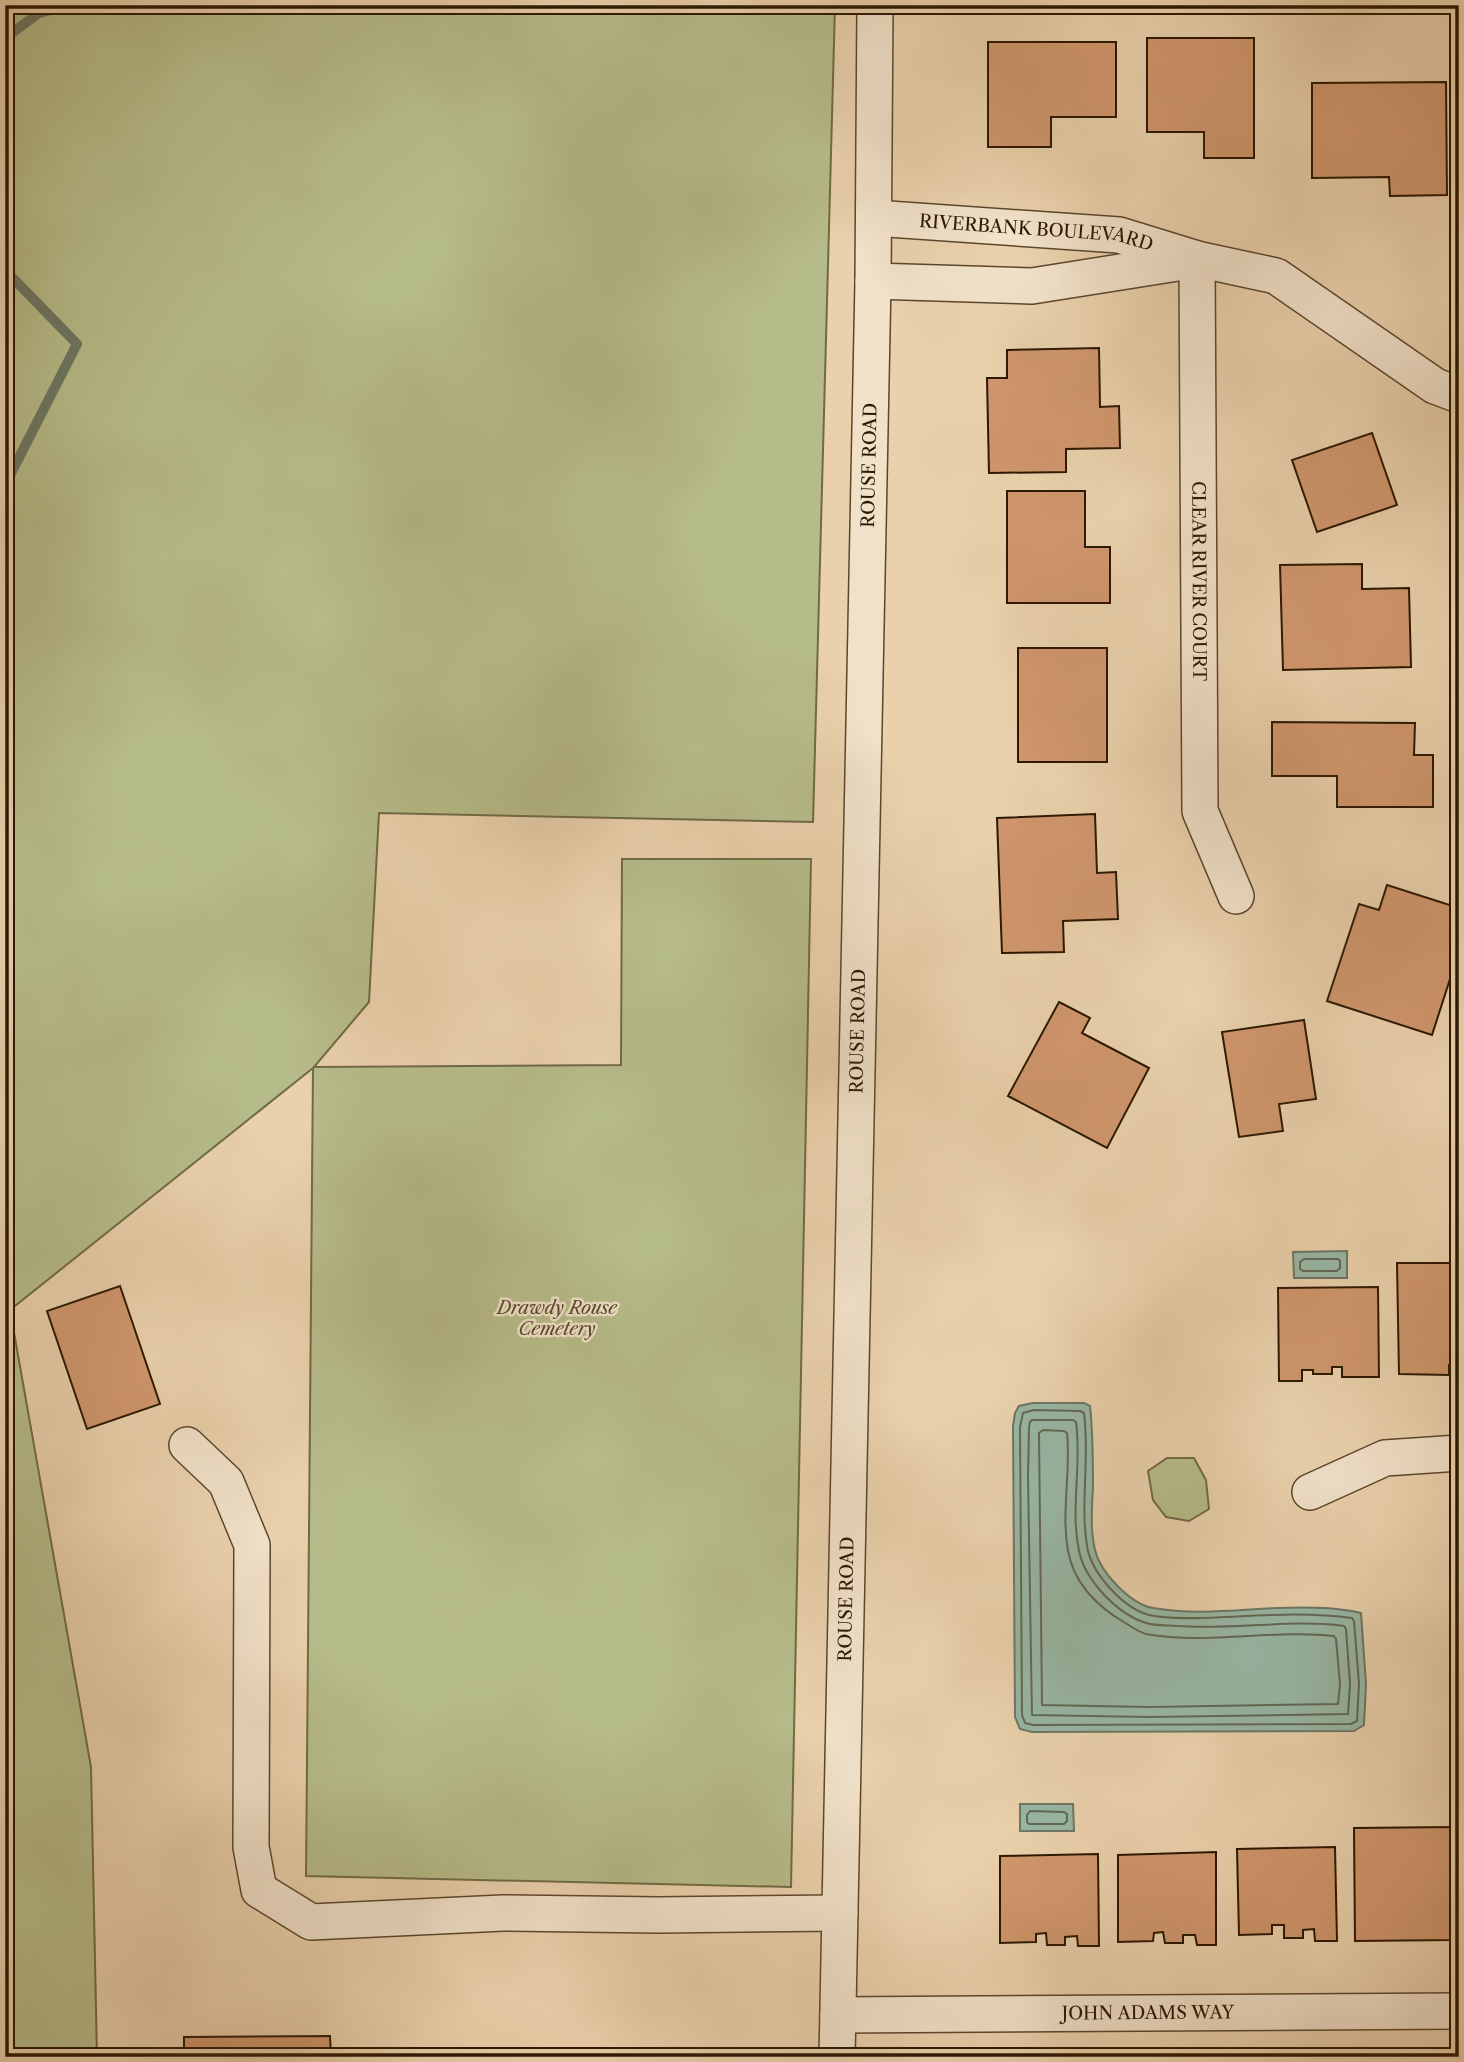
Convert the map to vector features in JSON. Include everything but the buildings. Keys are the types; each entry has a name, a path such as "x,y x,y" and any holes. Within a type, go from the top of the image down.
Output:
{"street":[{"name":"ROUSE ROAD","path":"837,2057 873,281 875,5"},
{"name":"RIVERBANK BOULEVARD","path":"874,218 1119,235 1197,260 1276,276 1435,386 1459,395"},
{"name":"RIVERBANK BOULEVARD","path":"873,281 1032,286 1197,260"},
{"name":"CLEAR RIVER COURT","path":"1197,260 1200,811 1237,895"},
{"path":"187,1445 226,1482 252,1545 251,1847 259,1890 311,1922 503,1913 840,1913"},
{"path":"1310,1492 1385,1458 1459,1453"},
{"name":"JOHN ADAMS WAY","path":"838,2015 1459,2011"}],"green space":[{"name":"Drawdy Rouse Cemetery","path":"5,5 835,5 813,822 379,813 369,1002 314,1067 621,1065 622,859 811,859 791,1887 306,1876 313,1068 10,1310 91,1767 97,2057 5,2057"},
{"path":"1167,1458 1194,1458 1206,1480 1209,1509 1189,1521 1166,1517 1153,1500 1148,1471"}],"water":[{"path":"1347,1251 1347,1278 1294,1278 1293,1252"},
{"path":"1033,1403 1084,1403 1090,1406 1093,1542 1098,1559 1109,1577 1135,1600 1153,1608 1174,1611 1303,1607 1361,1613 1366,1684 1364,1725 1354,1731 1032,1732 1020,1729 1015,1717 1013,1426 1019,1406"},
{"path":"1020,1804 1073,1804 1074,1831 1020,1831"}],"waterway":[{"path":"5,38 39,13 71,5"},
{"path":"5,270 77,344 5,485"}]}
